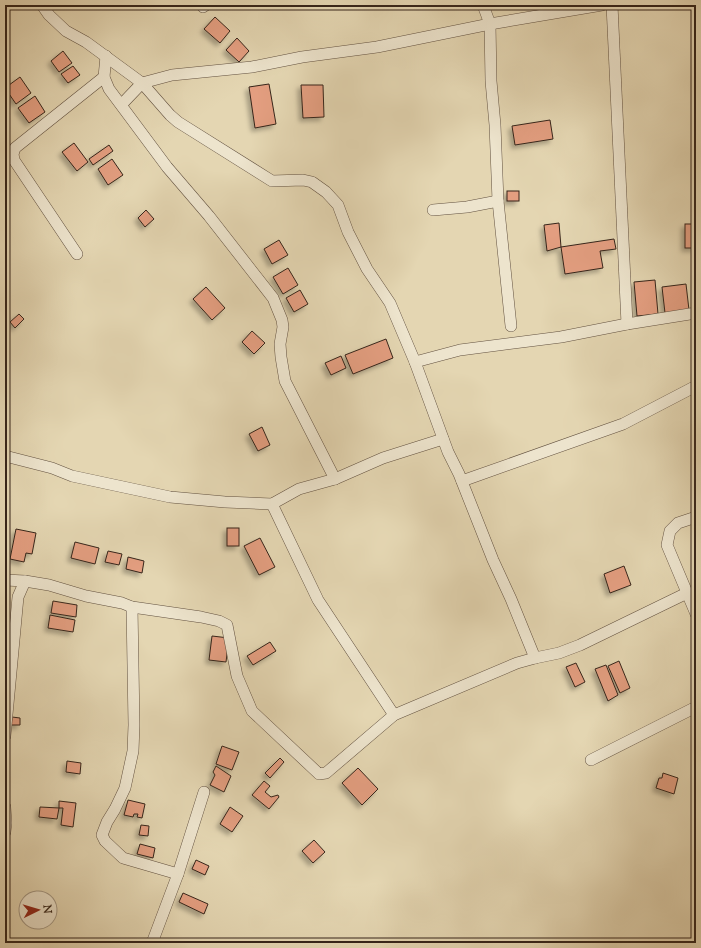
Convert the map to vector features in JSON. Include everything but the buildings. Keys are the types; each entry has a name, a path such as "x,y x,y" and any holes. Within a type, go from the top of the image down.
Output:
{"street":[{"path":"42,5 49,15 66,31 86,42 142,83 178,122 269,179 277,182 308,180 317,184 338,205 348,232 367,269 390,303 416,362 443,439 462,481 493,560 535,658"},
{"path":"483,5 490,24 491,81 495,125 498,201 511,326"},
{"path":"122,104 142,83 172,75 252,67 302,57 377,47 490,24 602,5"},
{"path":"612,5 627,324"},
{"path":"106,56 104,77 109,89 122,104 166,167 209,216 273,298 282,320 283,327 280,344 285,382 335,479"},
{"path":"77,254 14,160 13,154 15,148 104,77"},
{"path":"434,210 467,207 498,201"},
{"path":"416,362 460,350 561,337 627,324 696,313"},
{"path":"462,481 623,424 696,386"},
{"path":"5,456 52,468 72,476 170,497 225,502 272,504 299,489 335,479 383,458 443,439"},
{"path":"272,504 318,600 394,715"},
{"path":"696,517 678,523 670,531 667,545 696,614"},
{"path":"5,580 49,584 86,596 132,606 201,617 219,621 227,625 237,676 252,711 319,774 326,773 394,715 517,663 559,653 580,645 687,593"},
{"path":"5,736 18,597 25,581"},
{"path":"132,606 133,751 125,788 115,810 107,822 102,835 105,841 123,858 178,874"},
{"path":"591,760 696,707"},
{"path":"152,943 178,874 204,792"},
{"path":"5,807 5,832"}]}
